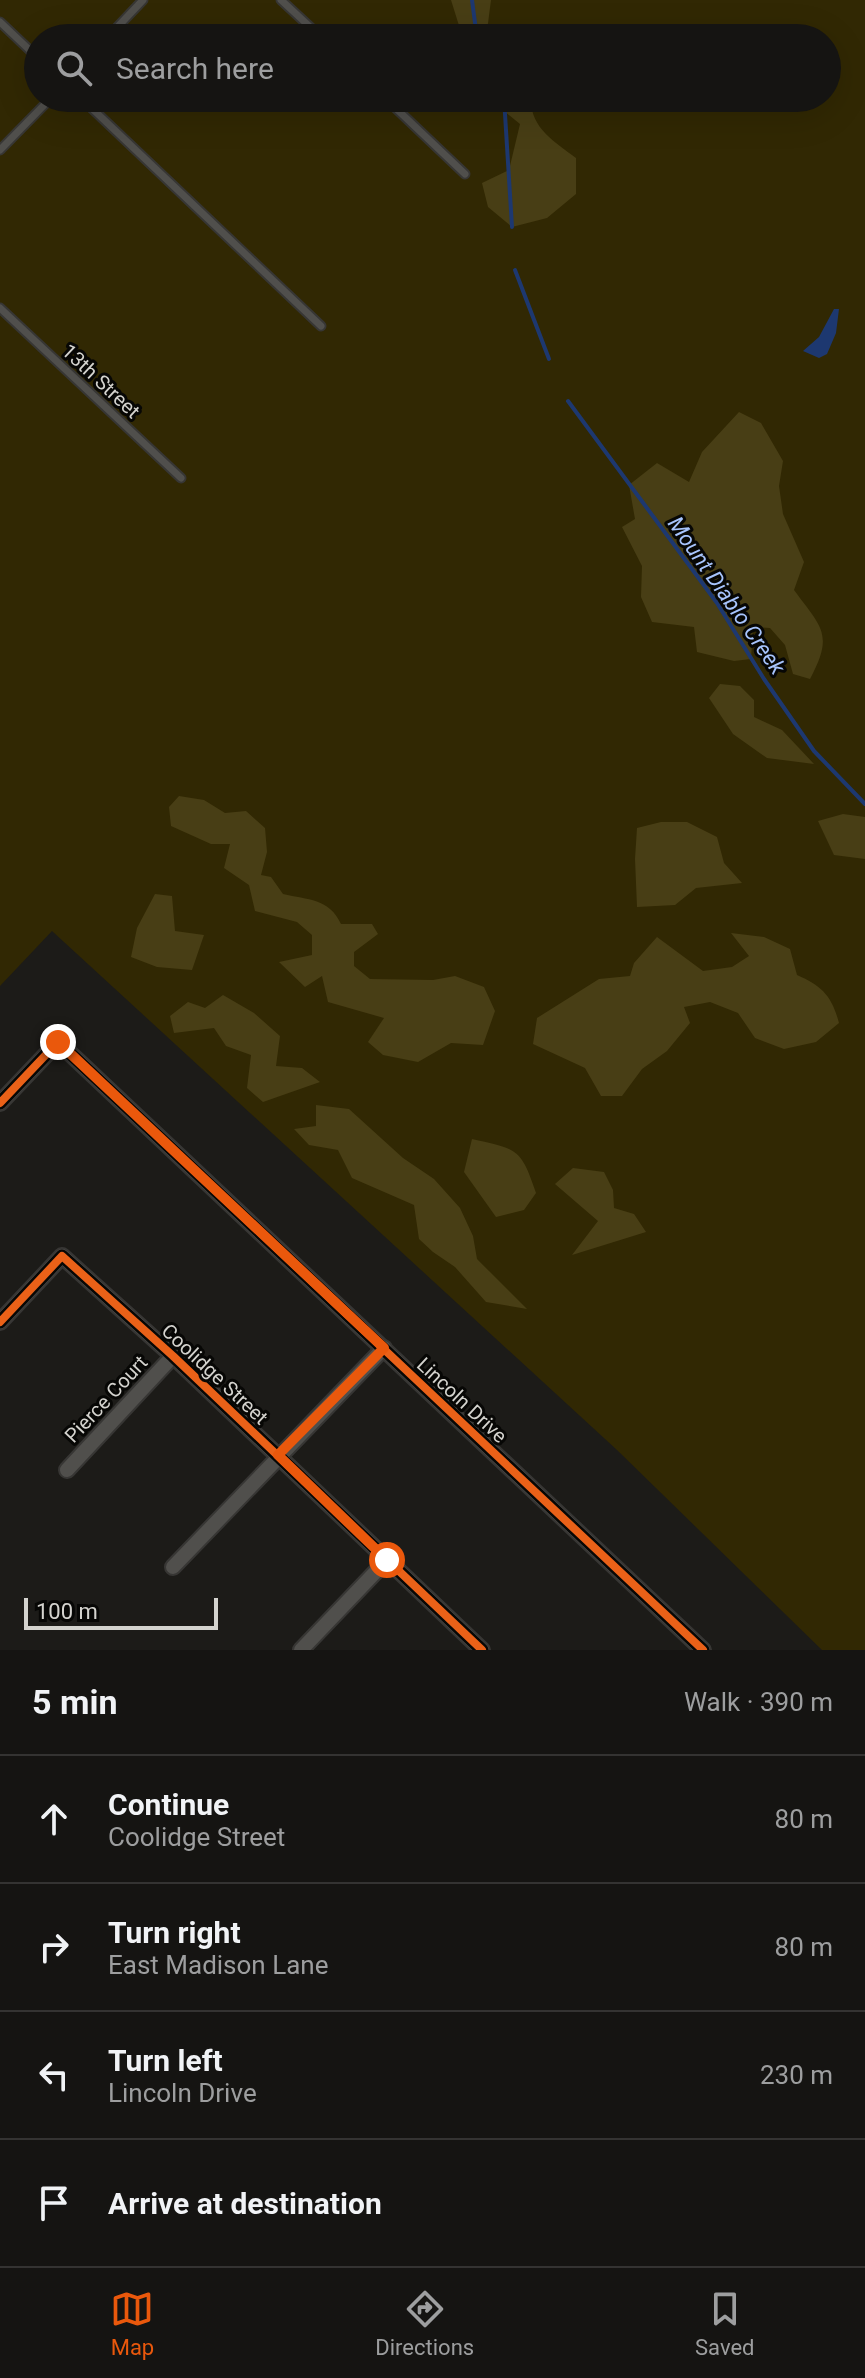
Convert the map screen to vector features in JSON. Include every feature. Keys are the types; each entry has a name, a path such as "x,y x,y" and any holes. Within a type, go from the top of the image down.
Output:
{"street":[{"name":"Lincoln Drive","path":"0,1103 58,1042 703,1650"},
{"name":"Coolidge Street","path":"0,1322 62,1256 173,1356 482,1650"},
{"path":"173,1567 384,1348"},
{"name":"Pierce Court","path":"67,1470 173,1356"},
{"path":"301,1650 387,1560"}],"lane":[{"path":"120,24 143,0"},
{"path":"281,0 307,24"},
{"path":"0,22 24,45"},
{"path":"0,150 37,112"},
{"path":"96,112 321,326"},
{"path":"400,112 465,174"},
{"name":"13th Street","path":"0,308 181,478"}],"shaded area":[{"path":"0,0 865,0 865,1650 822,1650 617,1450 52,931 0,986"},
{"path":"451,0 491,0 488,24 458,24"},
{"path":"505,112 533,112 545,133 576,158 576,194 547,218 512,227 488,207 482,183 509,170 520,124"},
{"path":"739,412 761,423 783,461 779,486 783,514 804,562 794,590 822,632 822,651 810,679 793,674 785,645 770,628 753,627 751,659 734,661 697,652 694,627 652,622 641,597 642,566 622,527 635,519 629,485 657,463 689,482 702,452"},
{"path":"720,684 740,686 754,700 754,717 782,730 814,764 767,758 733,734 709,698"},
{"path":"179,796 204,800 225,813 246,811 265,828 267,852 261,875 271,877 283,894 324,905 341,924 372,924 378,934 354,952 354,966 370,979 433,980 455,976 484,987 495,1011 483,1045 451,1043 418,1062 383,1055 368,1042 384,1018 328,1002 322,976 305,987 279,962 312,955 312,935 297,922 255,911 249,885 224,868 230,844 211,844 171,826 169,807"},
{"path":"843,814 865,817 865,859 834,855 818,821"},
{"path":"661,822 687,822 717,837 724,863 742,883 696,888 675,905 637,907 637,828"},
{"path":"155,894 172,896 175,931 204,935 192,970 157,967 131,957 137,928"},
{"path":"731,933 764,937 790,949 797,975 825,993 839,1023 816,1042 784,1049 755,1038 738,1013 710,1002 684,1007 690,1023 667,1051 642,1069 622,1096 601,1096 585,1068 533,1044 537,1018 599,979 630,976 634,963 657,937 703,971 732,967 749,956"},
{"path":"223,995 254,1013 280,1036 276,1066 302,1068 320,1082 263,1102 247,1088 251,1055 226,1046 214,1028 174,1033 170,1016 188,1002 205,1008"},
{"path":"316,1105 349,1109 403,1158 434,1179 460,1208 473,1236 477,1259 527,1309 486,1302 455,1267 419,1239 414,1205 352,1178 338,1150 309,1145 294,1129 316,1126"},
{"path":"472,1139 499,1145 521,1159 536,1193 524,1210 496,1217 464,1172"},
{"path":"573,1168 604,1172 613,1190 614,1208 634,1214 646,1232 572,1255 598,1221 555,1184"}],"water":[{"path":"834,309 839,309 836,333 827,354 819,358 803,351 819,337"}],"waterway":[{"name":"Mount Diablo Creek","path":"472,0 475,24"},
{"name":"Mount Diablo Creek","path":"505,112 512,227"},
{"name":"Mount Diablo Creek","path":"515,270 549,359"},
{"name":"Mount Diablo Creek","path":"568,401 717,603 814,751 865,804"}],"cycle path":[{"path":"0,1103 58,1042 703,1650"},
{"path":"0,1322 62,1256 173,1356 482,1650"}],"route":[{"path":"58,1042 384,1348 278,1455 387,1560"}]}
